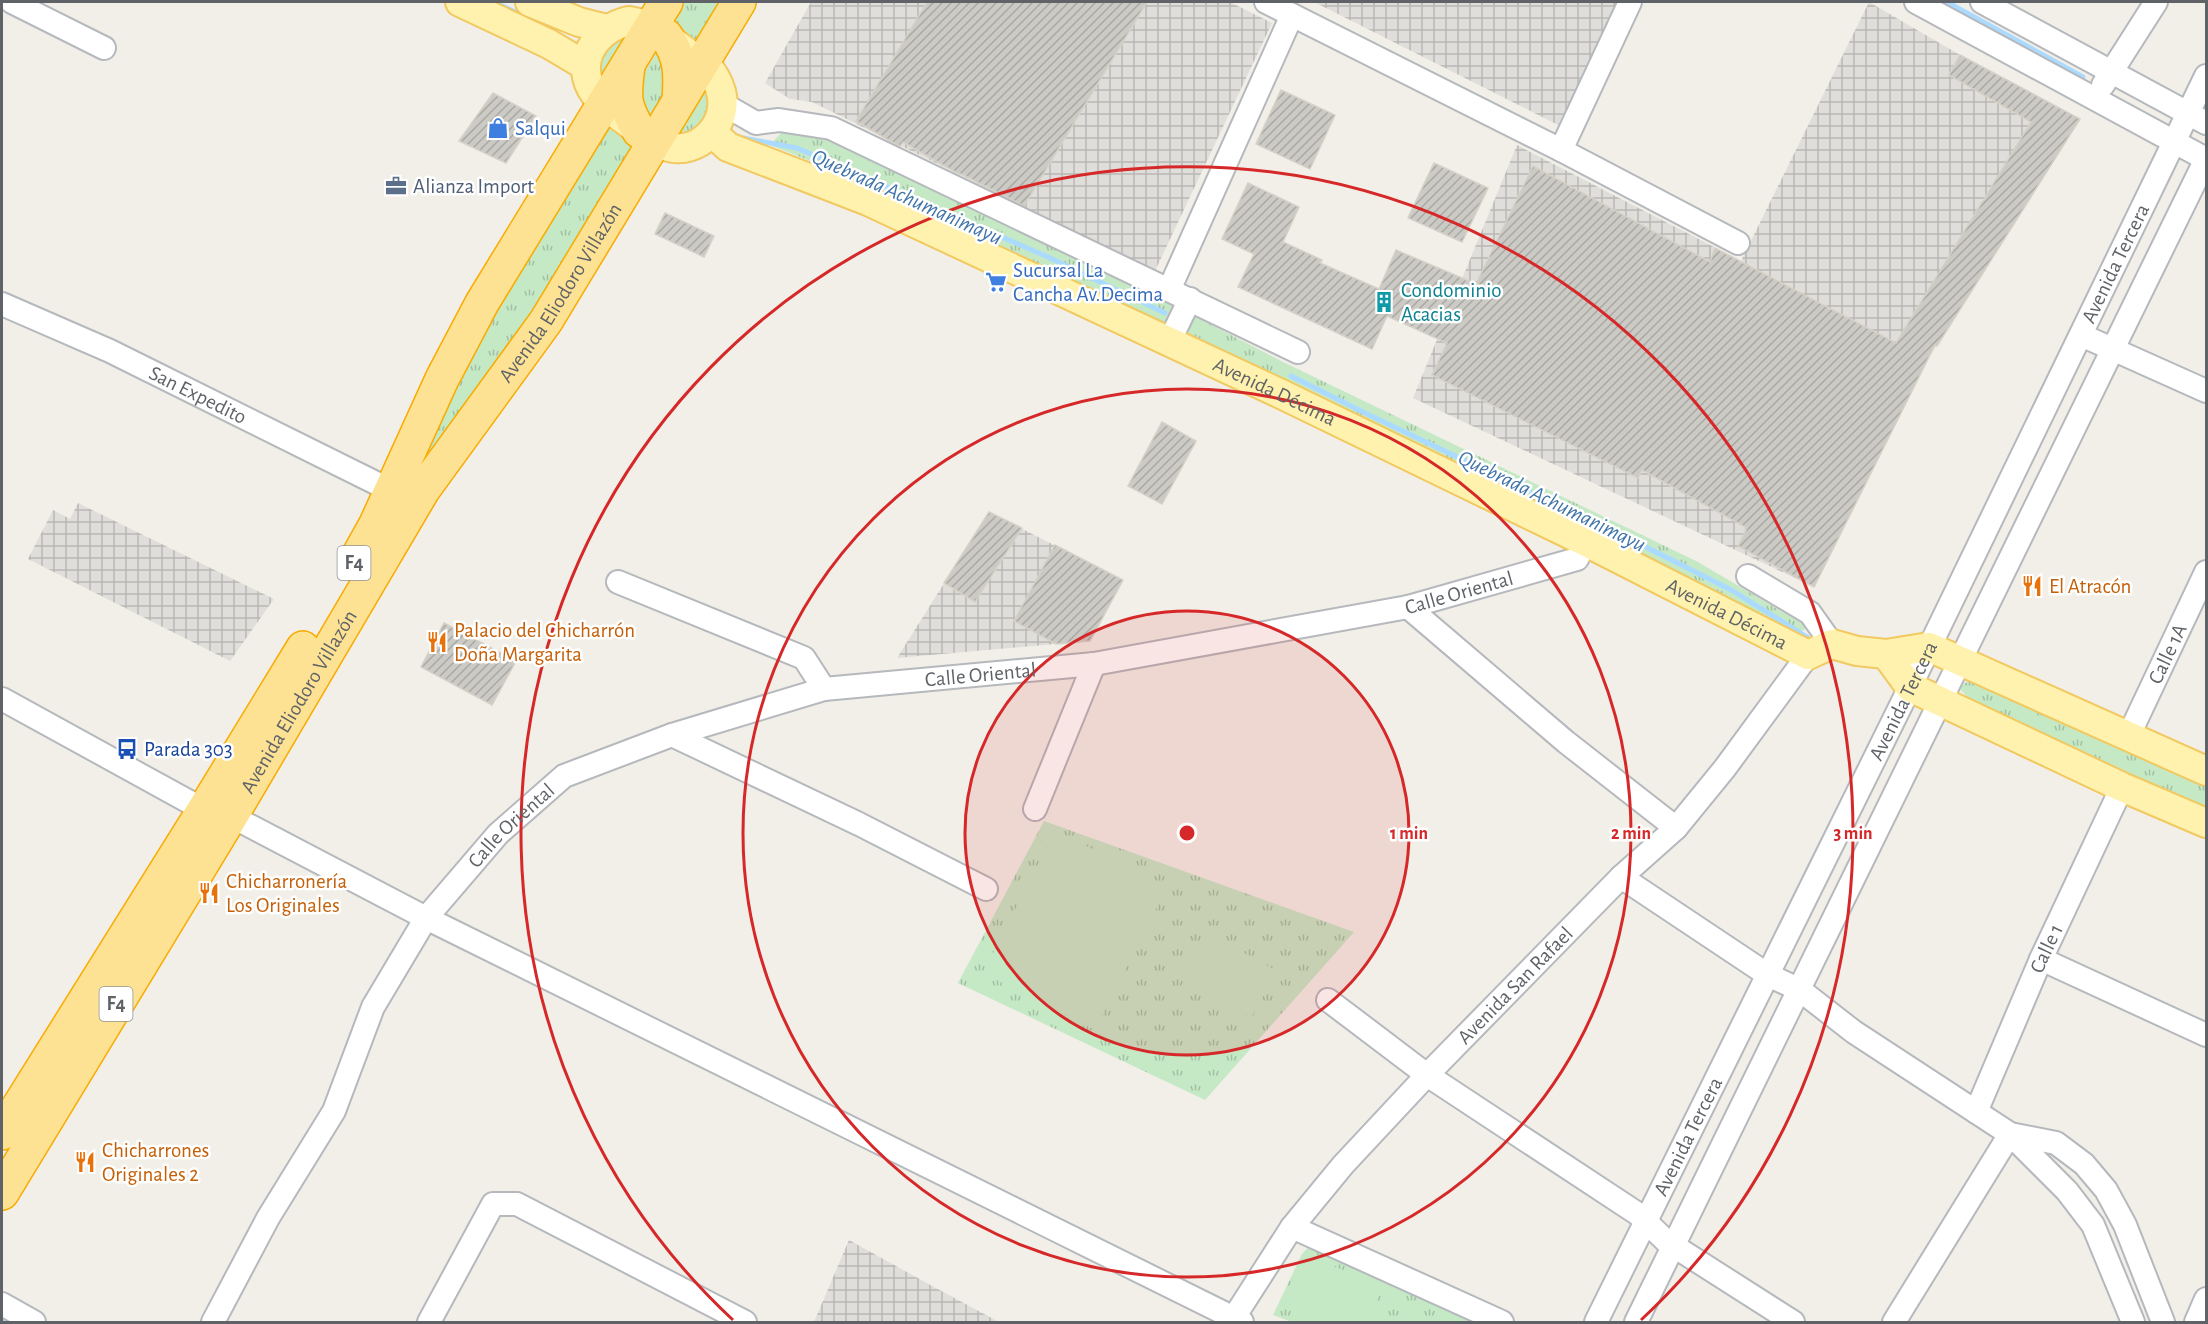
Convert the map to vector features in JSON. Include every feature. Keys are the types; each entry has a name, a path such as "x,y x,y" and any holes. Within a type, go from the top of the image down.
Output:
{"highway":[{"name":"Avenida Eliodoro Villazón","path":"2,1133 217,813 423,490 546,321 646,137 679,100 739,2"},
{"name":"Avenida Eliodoro Villazón","path":"2,1193 217,813 359,554 392,491 442,379 482,303 627,66 661,21"},
{"path":"661,21 675,48 679,62 681,78 679,100"},
{"path":"627,66 626,109 646,137"}],"main road":[{"path":"460,2 549,44 586,66"},
{"path":"530,2 579,22 607,29"},
{"path":"629,21 661,21 711,71 718,81 723,104 721,116 712,132 695,145 666,148 646,137 604,104 594,93 588,81 586,66 589,52 596,39 607,29 629,21"},
{"name":"Avenida Décima","path":"712,132 728,147 868,201 1586,542 1820,649 1887,654 1929,647"},
{"path":"1929,647 2206,771"},
{"path":"1887,654 1910,687 2122,787 2206,823"}],"street":[{"path":"12,2 104,48"},
{"path":"1266,2 1560,150 1738,243"},
{"path":"1560,150 1630,2"},
{"path":"1916,2 2206,159"},
{"path":"1982,2 2198,118"},
{"path":"2094,99 2156,2"},
{"path":"1169,290 1292,15"},
{"name":"Avenida Tercera","path":"1596,1323 1910,687 2175,142 2198,118 2206,76"},
{"path":"723,104 756,123 779,120 831,128 1298,352"},
{"name":"Avenida Tercera","path":"1636,1323 2206,159"},
{"path":"1169,342 1190,299"},
{"name":"San Expedito","path":"2,304 110,351 392,491"},
{"path":"2081,335 2206,391"},
{"name":"Calle Oriental","path":"213,1323 268,1218 334,1111 373,1007 426,918 498,834 564,776 672,735 824,689 1094,664 1408,607 1577,559 1586,542"},
{"name":"Calle 1A","path":"2128,737 2206,572"},
{"name":"Avenida Décima","path":"1748,576 1810,613 1820,649"},
{"path":"618,582 804,658 824,689"},
{"path":"1408,607 1566,742 1677,828"},
{"name":"Avenida San Rafael","path":"1235,1322 1292,1227 1343,1165 1427,1075 1621,877 1677,828 1820,649"},
{"path":"1035,809 1094,664"},
{"path":"2,699 217,813 1235,1322"},
{"path":"672,735 860,824 986,888"},
{"name":"Calle 1","path":"1976,1112 2041,959 2122,787"},
{"path":"1621,877 1768,975 1800,990 1854,1032 2010,1134 2067,1191 2093,1225 2133,1323"},
{"path":"2041,959 2206,1035"},
{"path":"1328,1000 1427,1075 1638,1214 1674,1246 1793,1323"},
{"path":"1894,1323 2010,1134"},
{"path":"2010,1134 2056,1143 2084,1164 2106,1190 2125,1225 2163,1323"},
{"path":"429,1323 493,1204 517,1204 745,1323"},
{"path":"1292,1227 1502,1323"},
{"path":"2196,1323 2206,1299"},
{"path":"2,1304 34,1323"}],"shaded area":[{"path":"811,2 1230,2 1272,23 1155,271 812,102 790,99 765,83"},
{"path":"1314,2 1622,2 1562,127"},
{"path":"1869,2 1960,55 2080,119 1928,359 1814,587 1413,398 1517,145 1741,261"},
{"path":"78,503 274,599 230,661 28,559 53,510 70,519"},
{"path":"989,512 1123,580 1090,641 897,658"},
{"path":"849,1240 934,1287 999,1322 814,1322"}],"green space":[{"path":"685,2 728,2 700,47 672,24"},
{"path":"632,28 599,84 595,58"},
{"path":"662,44 667,87 645,125 639,81"},
{"path":"705,78 712,90 708,123 674,141"},
{"path":"604,120 633,145 569,266 402,496 459,368"},
{"path":"781,133 819,133 1177,305 1166,328 868,184 770,145"},
{"path":"1189,316 1196,317 1283,362 1698,562 1808,627 1798,634 1184,333"},
{"path":"1969,680 2206,785 2206,807 1975,705 1959,688"},
{"path":"1044,821 1354,932 1205,1100 958,983"},
{"path":"1055,830 1167,887 1095,1030 983,973"},
{"path":"1206,932 1277,971 1251,1018 1180,979"},
{"path":"1319,1236 1509,1322 1292,1322 1273,1315 1302,1254"},
{"path":"1302,1254 1382,1285 1368,1322 1324,1322 1282,1306"}],"building":[{"path":"927,2 1147,2 1024,206 955,172 903,142 900,146 890,141 856,121"},
{"path":"1960,55 2080,119 1937,346 1935,345 1814,587 1738,546 1747,528 1642,470 1638,478 1432,375 1447,343 1387,316 1372,349 1238,287 1254,254 1222,239 1248,183 1299,207 1283,242 1322,260 1320,263 1379,289 1396,250 1476,284 1533,166 1710,262 1715,248 1896,343 2031,122 1949,75"},
{"path":"1281,90 1335,115 1310,169 1256,144"},
{"name":"Salqui","path":"493,93 536,116 506,163 459,141"},
{"name":"Condominio Acacias","path":"1434,163 1488,188 1462,242 1408,218"},
{"path":"665,213 714,236 704,257 655,234"},
{"path":"1162,422 1196,441 1162,504 1128,486"},
{"path":"989,512 1022,528 975,602 944,583"},
{"path":"1055,545 1123,580 1090,641 1056,644 1014,621"},
{"path":"444,623 516,661 492,705 421,667"}],"waterway":[{"name":"Quebrada Achumanimayu","path":"493,2 554,29"},
{"name":"Quebrada Achumanimayu","path":"1947,2 2083,77"},
{"name":"Quebrada Achumanimayu","path":"743,138 797,148 1048,257 1165,313"},
{"name":"Quebrada Achumanimayu","path":"1291,376 1733,591 1807,637"}],"place":[{"name":"Salqui","path":"498,128"},
{"name":"Alianza Import","path":"396,186"},
{"name":"Sucursal La Cancha Av.Decima","path":"996,282"},
{"name":"Condominio Acacias","path":"1384,302"},
{"name":"El Atracón","path":"2032,586"},
{"name":"Palacio del Chicharrón Doña Margarita","path":"437,642"},
{"name":"Parada 303","path":"127,749"},
{"name":"Chicharronería Los Originales","path":"209,893"},
{"name":"Chicharrones Originales 2","path":"85,1162"}]}
